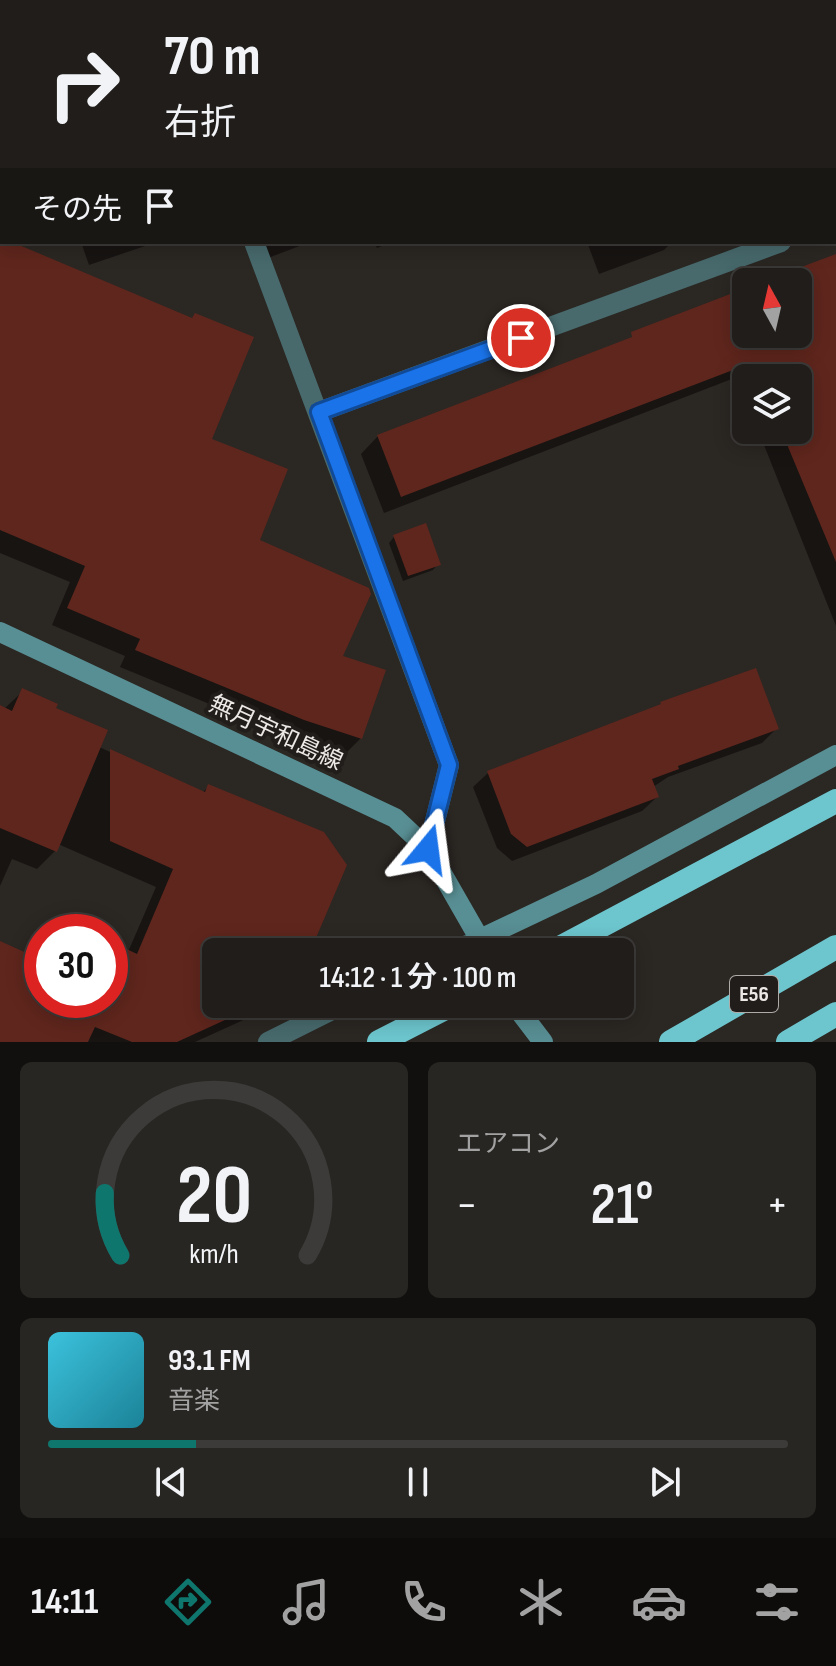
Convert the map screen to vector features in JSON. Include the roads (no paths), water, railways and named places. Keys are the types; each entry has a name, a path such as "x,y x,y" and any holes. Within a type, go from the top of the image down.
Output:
{"highway":[{"path":"578,938 836,801"},
{"name":"E56","path":"671,1042 836,947"},
{"path":"788,1042 836,1014"},
{"path":"379,1042 426,1018"}],"main road":[{"name":"無月宇和島線","path":"0,632 395,818 428,849 479,938"},
{"path":"496,938 836,755"},
{"path":"525,1018 543,1042"}],"street":[{"path":"255,244 449,765 428,849"},
{"path":"319,412 776,244"},
{"path":"268,1042 316,1018"}]}
